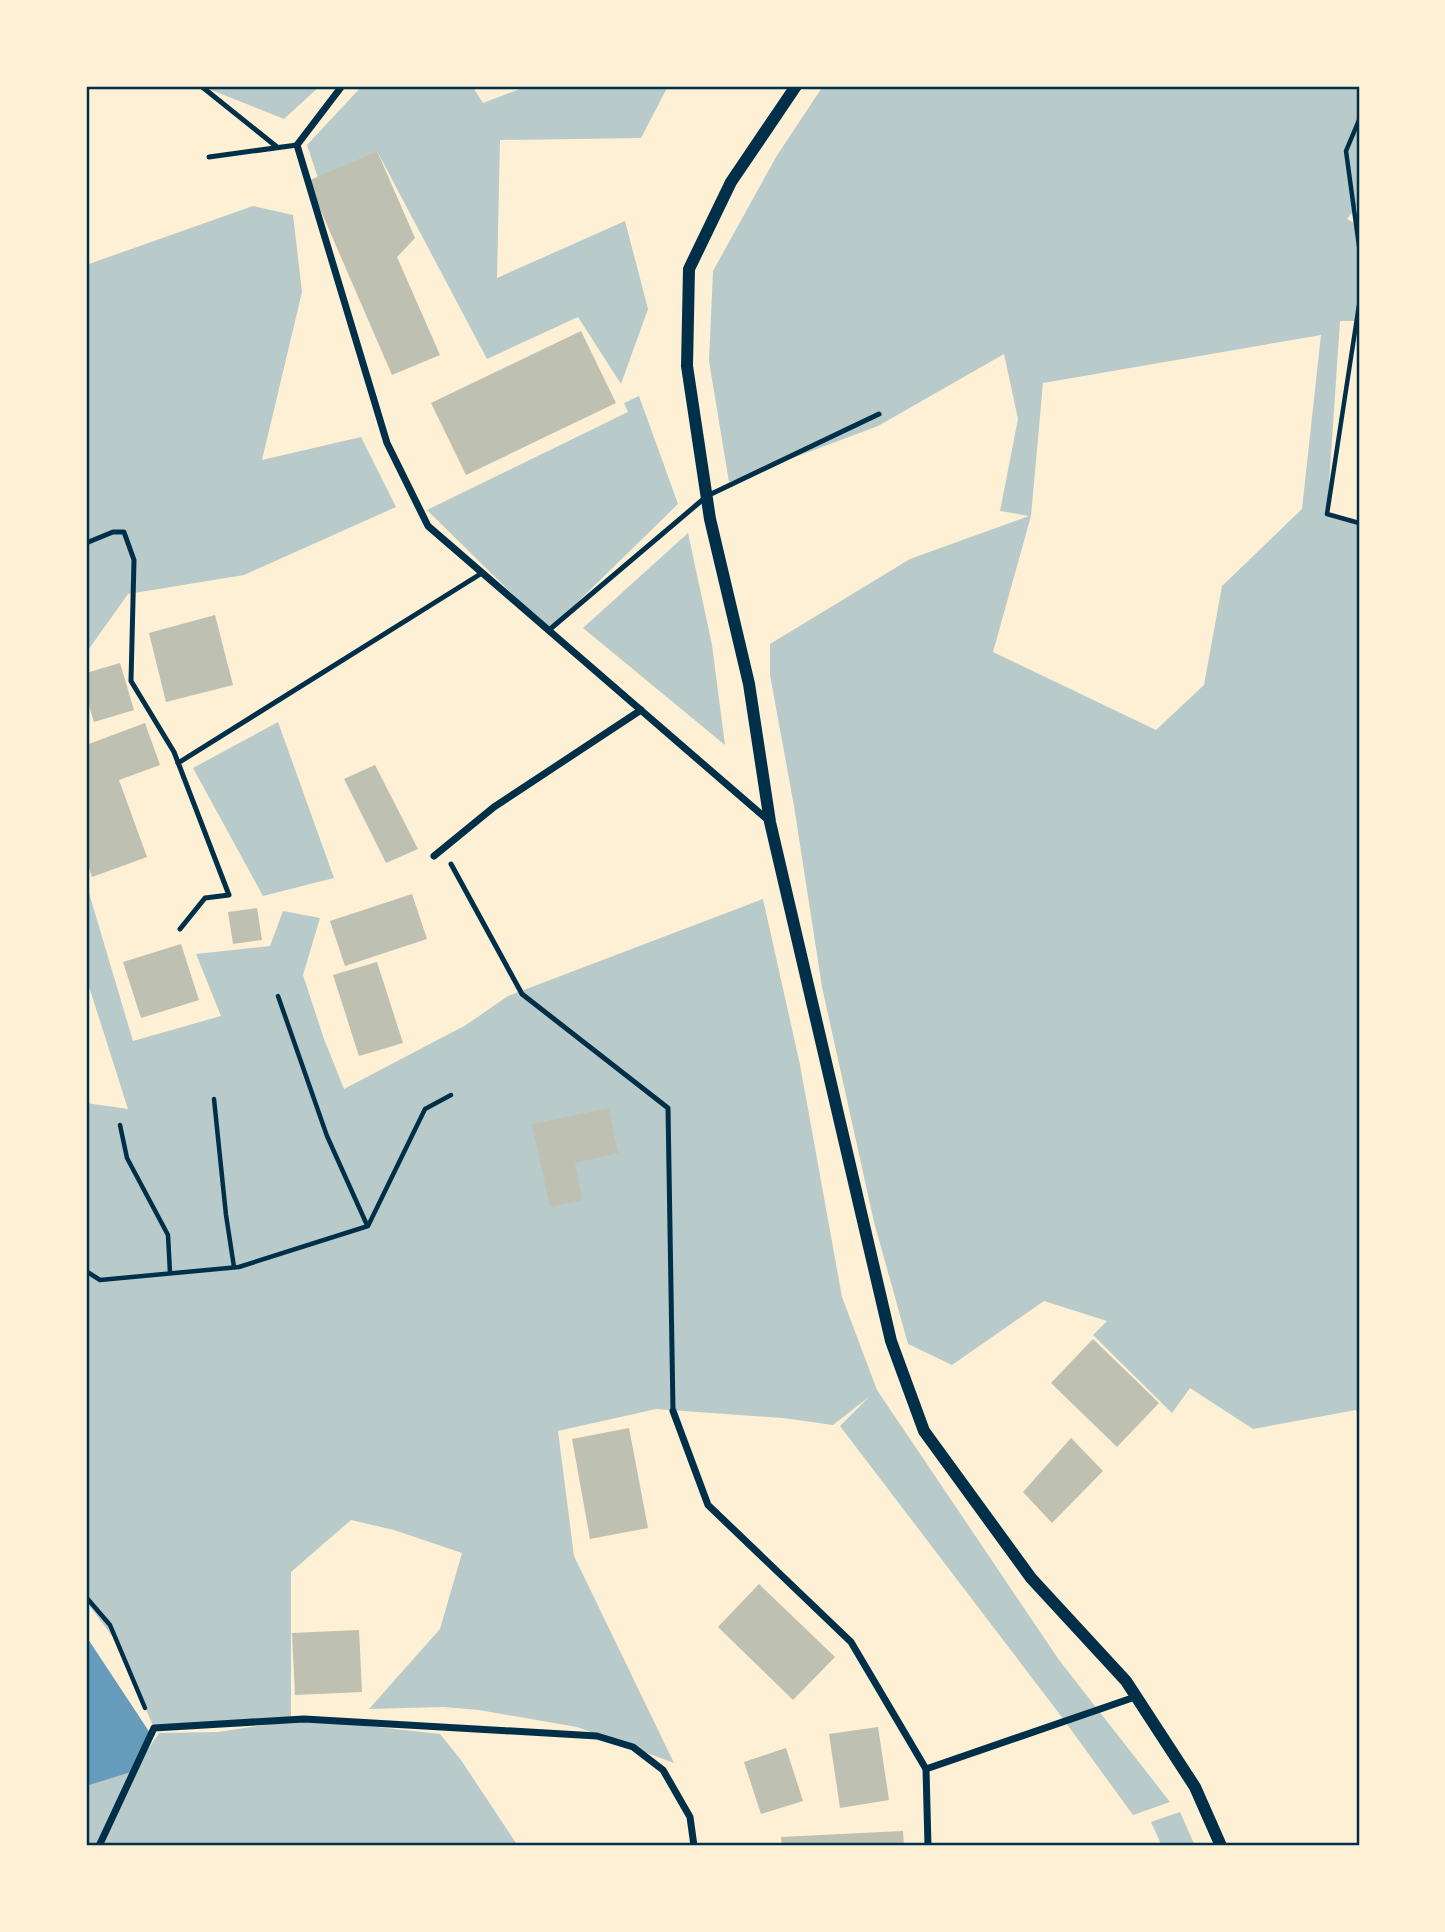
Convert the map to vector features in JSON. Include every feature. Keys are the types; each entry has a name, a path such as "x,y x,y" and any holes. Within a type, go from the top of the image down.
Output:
{"street":[{"path":"342,86 297,145 387,443 428,526 770,821"},
{"path":"796,86 731,182 689,269 687,366 707,496 749,684 770,821 891,1341 924,1431 1031,1578 1126,1681 1195,1787 1222,1846"},
{"path":"434,856 494,807 641,710"},
{"path":"673,1411 708,1504 851,1642 926,1769 928,1846"},
{"path":"926,1769 1135,1697"},
{"path":"99,1846 154,1728 304,1719 597,1736 633,1747 663,1770 690,1817 694,1846"}],"lane":[{"path":"201,86 277,148"},
{"path":"209,157 297,145"},
{"path":"549,630 707,496 880,414"},
{"path":"86,486 86,505"},
{"path":"86,543 113,532 124,532 134,560 131,681 174,752 229,895 205,898 180,929"},
{"path":"178,763 482,573"},
{"path":"451,864 522,993 668,1108 673,1411"}],"path":[{"path":"1359,120 1346,151 1359,246"},
{"path":"1359,305 1326,514 1359,523"},
{"path":"278,996 327,1136 368,1226"},
{"path":"86,1271 100,1280 234,1267 368,1226 425,1109 451,1095"},
{"path":"214,1100 234,1267"},
{"path":"120,1125 127,1158 168,1235 170,1273"},
{"path":"86,1597 110,1625 154,1728"}],"shaded area":[{"path":"201,86 320,86 284,119"},
{"path":"362,86 472,86 483,103 528,86 668,86 641,138 500,140 497,278 625,221 648,309 621,384 578,317 487,359 377,151 318,178 307,145"},
{"path":"823,86 1359,86 1359,204 1347,219 1359,226 1359,321 1340,321 1327,514 1359,522 1359,1417 1356,1410 1253,1429 1190,1388 1172,1413 1093,1335 1107,1321 1044,1301 952,1365 908,1344 874,1222 822,987 794,806 770,675 770,644 910,559 1029,516 1000,511 1018,419 1004,354 878,426 729,482 709,361 713,271 776,157","holes":["1321,335 1302,509 1222,586 1204,685 1156,730 993,652 1031,516 1043,383"]},
{"path":"253,206 293,215 302,292 262,460 361,437 396,507 244,575 128,594 86,653 86,265"},
{"path":"639,396 678,504 549,630 427,510 628,412 624,403"},
{"path":"688,533 712,645 725,745 583,628"},
{"path":"278,722 334,878 263,896 193,768"},
{"path":"86,883 133,1041 221,1016 196,954 270,946 283,911 320,918 303,975 344,1089 466,1025 508,996 763,899 800,1065 842,1297 877,1390 1059,1660 1170,1802 1133,1815 840,1426 869,1397 833,1425 783,1418 656,1409 558,1431 574,1556 674,1763 577,1727 479,1710 443,1707 369,1709 440,1629 462,1553 394,1530 351,1520 291,1572 291,1720 154,1728 118,1644 86,1601 86,1103 128,1109 86,977"},
{"path":"304,1719 440,1734 461,1760 518,1846 86,1846 86,1786 138,1764 159,1733 218,1732"},
{"path":"1180,1812 1195,1846 1162,1846 1151,1822"}],"water":[{"path":"86,1636 152,1736 134,1771 86,1786"}],"building":[{"path":"377,151 415,238 397,257 440,355 392,375 308,181"},
{"path":"581,331 616,403 466,475 431,403"},
{"path":"215,615 233,685 166,702 149,633"},
{"path":"120,663 134,710 94,722 86,696 86,673"},
{"path":"145,723 160,765 119,780 147,857 92,877 86,859 86,745"},
{"path":"375,765 418,849 386,863 344,779"},
{"path":"412,894 427,939 345,966 330,921"},
{"path":"257,908 262,940 233,944 228,912"},
{"path":"181,944 199,1000 141,1018 123,962"},
{"path":"377,962 403,1043 359,1056 333,975"},
{"path":"609,1108 618,1153 575,1163 582,1200 550,1207 532,1124"},
{"path":"1093,1339 1159,1403 1117,1447 1051,1383"},
{"path":"629,1428 648,1528 590,1539 572,1439"},
{"path":"1071,1438 1103,1471 1052,1523 1023,1492"},
{"path":"759,1584 835,1657 793,1700 718,1627"},
{"path":"359,1630 362,1692 295,1695 292,1633"},
{"path":"878,1727 889,1800 840,1808 829,1734"},
{"path":"786,1748 803,1801 761,1814 744,1762"},
{"path":"903,1831 904,1846 782,1846 781,1837"}]}
